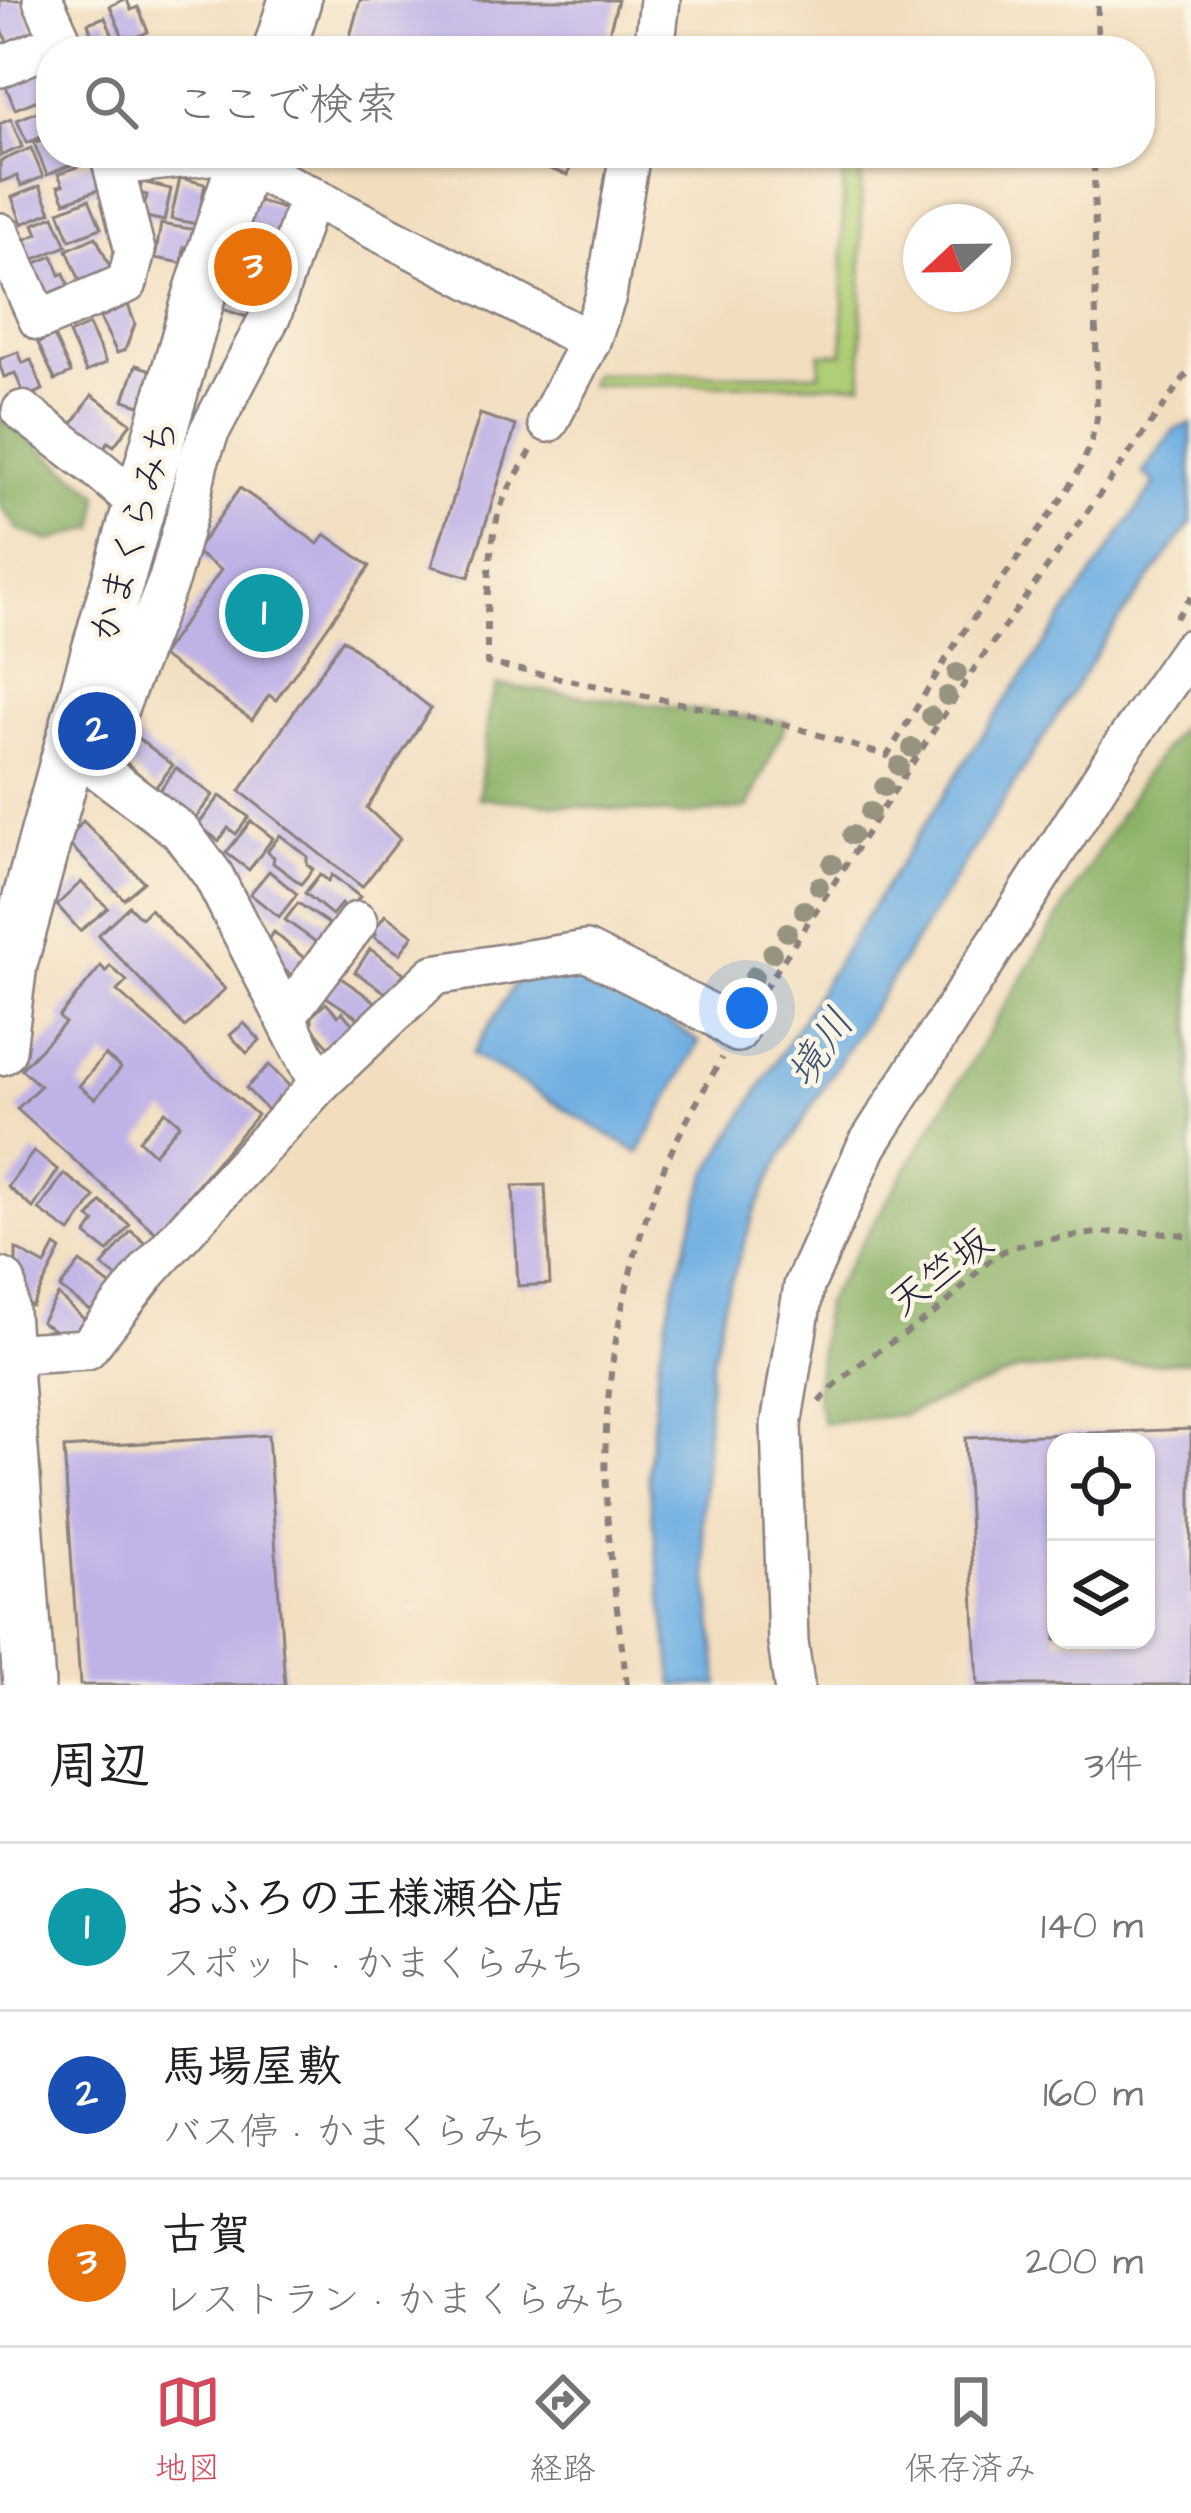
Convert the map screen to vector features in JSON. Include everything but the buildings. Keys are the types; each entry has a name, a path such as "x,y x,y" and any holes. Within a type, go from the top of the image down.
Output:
{"main road":[{"path":"283,36 295,0"},
{"name":"かまくらみち","path":"0,1049 11,964 82,757 140,505 235,168"},
{"path":"0,1285 29,1685"}],"street":[{"path":"43,0 59,36"},
{"path":"655,36 660,0"},
{"path":"0,68 36,55"},
{"path":"0,233 38,320 127,283 135,251 114,168"},
{"path":"260,168 590,341"},
{"path":"548,422 590,341 606,296 627,168"},
{"path":"310,196 271,315 208,432 169,579 82,757 179,831 213,875 319,1084"},
{"path":"22,411 140,505"},
{"path":"794,1685 788,1642 781,1425 804,1286 867,1146 1120,749 1191,649"},
{"path":"286,1016 357,922"},
{"path":"4,1354 87,1349 149,1270 319,1084 434,975 586,951 716,1017 736,1032"}],"path":[{"path":"1097,36 1098,0"},
{"path":"548,422 506,494 497,520 487,607 487,662 790,726 887,756 959,638 1063,497 1092,447 1097,418 1094,168"},
{"path":"627,1685 613,1579 607,1405 616,1337 653,1194 736,1032 978,663 1191,368"},
{"name":"天竺坂","path":"813,1410 856,1366 939,1309 1004,1250 1107,1231 1153,1230 1191,1236"}],"green space":[{"path":"843,168 861,168 862,384 589,385 593,374 820,374 820,354 843,353"},
{"path":"0,417 99,494 96,527 50,541 19,530 0,506"},
{"path":"497,685 787,722 747,808 680,815 479,798 489,708"},
{"path":"1191,713 1191,1361 1020,1370 902,1415 823,1423 816,1394 824,1305 1146,772"}],"water":[{"name":"境川","path":"1191,423 1191,523 1108,635 816,1099 755,1212 725,1299 710,1371 702,1523 719,1685 674,1685 648,1475 658,1364 673,1290 707,1175 979,740 1155,483 1143,473 1174,430"},
{"path":"583,965 699,1042 639,1153 472,1054 518,978"}],"place":[{"name":"古賀","path":"253,267"},
{"name":"おふろの王様瀬谷店","path":"264,613"},
{"name":"馬場屋敷","path":"97,731"}]}
